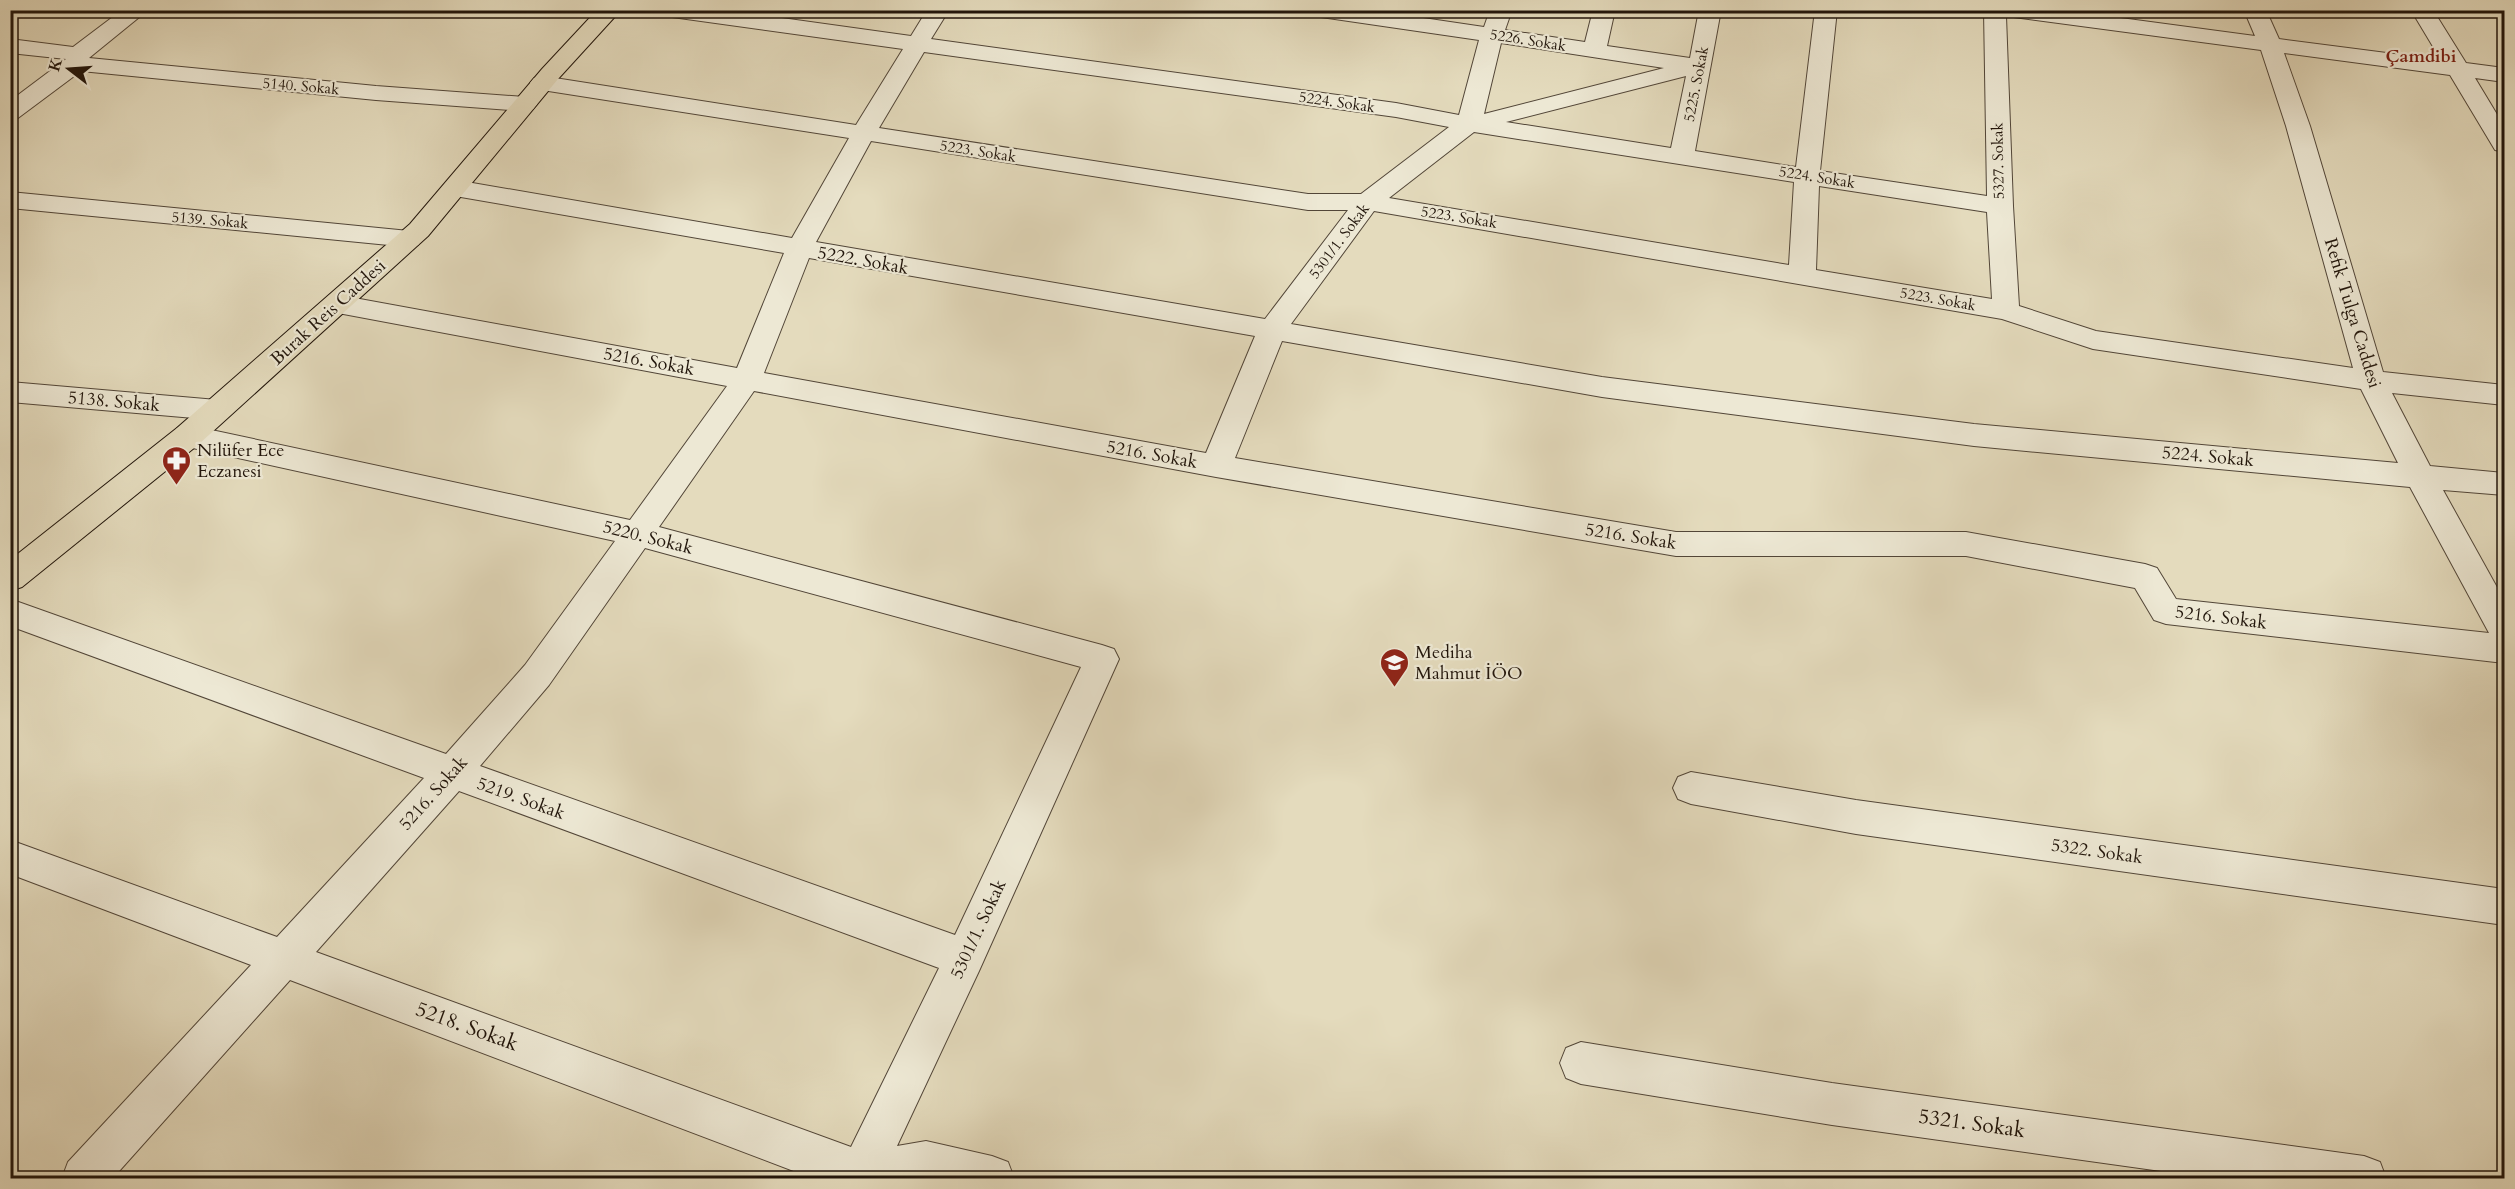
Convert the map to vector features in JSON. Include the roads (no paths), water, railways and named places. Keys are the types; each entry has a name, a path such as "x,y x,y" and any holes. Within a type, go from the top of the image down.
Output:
{"main road":[{"name":"Burak Reis Caddesi","path":"10,578 188,436 409,240 542,83 610,10"}],"street":[{"path":"10,113 137,10"},
{"name":"5224. Sokak","path":"672,10 916,46 1396,110 1469,124 2000,206"},
{"name":"5216. Sokak","path":"84,1179 452,773 537,675 635,533 747,379 799,249 863,134 938,10"},
{"name":"5226. Sokak","path":"1321,10 1699,66"},
{"path":"1501,10 1492,35 1469,124 1699,66"},
{"path":"1595,50 1604,10"},
{"name":"5225. Sokak","path":"1682,157 1710,10"},
{"path":"1802,275 1808,176 1826,10"},
{"name":"5327. Sokak","path":"1995,10 2000,206 2006,310"},
{"path":"2007,10 2093,16 2270,44 2505,75"},
{"name":"Refik Tulga Caddesi","path":"2255,10 2270,44 2298,126 2371,381 2419,475 2505,630"},
{"path":"2422,10 2505,145"},
{"name":"5140. Sokak","path":"10,46 77,59 376,93 525,104"},
{"name":"5223. Sokak","path":"542,83 1308,202 1367,202 2006,310 2092,340 2371,381 2505,395"},
{"name":"5301/1. Sokak","path":"1216,466 1272,330 1367,202 1469,124"},
{"name":"5222. Sokak","path":"455,188 1272,330"},
{"name":"5139. Sokak","path":"10,200 409,240"},
{"name":"5216. Sokak","path":"338,304 1216,466 1676,544 1966,544 2145,577 2166,611 2505,650"},
{"name":"5224. Sokak","path":"1272,330 1602,387 1974,435 2505,484"},
{"name":"5138. Sokak","path":"10,392 218,410"},
{"name":"5220. Sokak","path":"188,436 635,533 1102,659"},
{"name":"5219. Sokak","path":"10,612 965,958"},
{"name":"5301/1. Sokak","path":"848,1176 965,958 1102,659"},
{"name":"5322. Sokak","path":"1691,788 1856,817 2505,907"},
{"name":"5218. Sokak","path":"10,857 282,958 848,1176 922,1171"},
{"name":"5321. Sokak","path":"1581,1063 1832,1104 2364,1179"},
{"path":"922,1171 992,1179"}],"place":[{"name":"Nilüfer Ece Eczanesi","path":"176,486"},
{"name":"Mediha Mahmut İÖO","path":"1394,688"}],"district":[{"name":"Çamdibi","path":"2421,56"}]}
